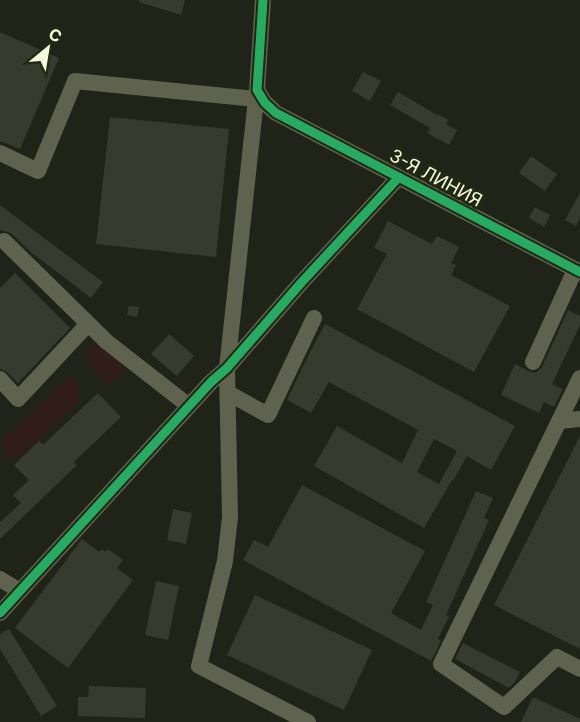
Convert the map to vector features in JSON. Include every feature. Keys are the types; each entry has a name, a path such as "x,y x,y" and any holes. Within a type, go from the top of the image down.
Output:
{"street":[{"path":"262,0 256,94 228,368 230,517 225,561 200,666 308,722"},
{"path":"0,153 38,171 75,81 256,94"},
{"name":"3-Я ЛИНИЯ","path":"256,94 276,113 578,271"},
{"path":"0,613 211,382 228,368 308,275 399,177"},
{"path":"5,248 107,342 189,406"},
{"path":"533,362 578,271"},
{"path":"228,393 268,415 314,318"},
{"path":"0,379 18,399 88,324"},
{"path":"580,378 441,664 504,707 557,657 580,669"},
{"path":"560,420 580,419"},
{"path":"0,579 20,591"}],"shaded area":[{"path":"97,342 115,351 123,370 109,386 89,365 85,352"},
{"path":"69,377 78,383 80,400 16,459 4,457 0,443"}],"building":[{"path":"139,0 185,0 181,15 139,2"},
{"path":"0,32 59,58 20,149 0,141"},
{"path":"363,72 381,81 370,101 352,91"},
{"path":"398,92 448,120 446,124 457,130 449,145 427,133 430,128 390,105"},
{"path":"110,117 229,129 216,257 96,244"},
{"path":"531,156 557,174 545,191 519,173"},
{"path":"580,193 580,218 576,226 565,220"},
{"path":"0,205 103,282 91,298 32,253 11,233 0,230"},
{"path":"535,207 550,215 544,227 529,218"},
{"path":"388,221 432,244 437,236 459,247 451,263 456,265 451,275 510,306 474,372 357,309 387,254 374,248"},
{"path":"15,273 70,328 18,383 7,372 0,369 0,288"},
{"path":"129,306 139,307 137,317 127,315"},
{"path":"568,310 580,316 580,325 552,384 563,389 554,407 544,402 539,413 501,395 515,364 535,373 542,367"},
{"path":"325,324 515,426 491,470 467,456 424,528 314,466 337,426 402,463 418,430 329,382 311,413 287,400","holes":["434,439 457,451 439,484 417,472"]},
{"path":"169,334 194,356 177,376 151,354"},
{"path":"98,393 121,417 74,462 77,465 0,539 0,522 21,503 13,495 29,480 14,465 39,441 43,445"},
{"path":"580,436 580,649 494,605"},
{"path":"302,485 425,551 391,613 421,630 433,605 426,602 476,491 493,498 484,518 489,520 446,615 449,616 438,639 441,641 431,661 243,560 254,540 268,547"},
{"path":"173,509 192,513 186,544 167,540"},
{"path":"82,539 99,552 102,549 106,552 108,549 123,560 117,568 133,580 68,668 15,628"},
{"path":"156,581 179,586 168,640 145,635"},
{"path":"255,595 372,650 344,710 227,655"},
{"path":"9,629 57,706 41,716 0,649 0,634"},
{"path":"463,643 520,672 515,682 509,688 455,659"},
{"path":"89,686 146,688 145,718 78,716 78,697 88,697"},
{"path":"533,697 580,719 580,722 521,722"}],"cycle path":[{"path":"263,0 257,90 265,103 276,113 580,272"},
{"path":"0,613 211,382 227,368 301,283 399,177"}]}
